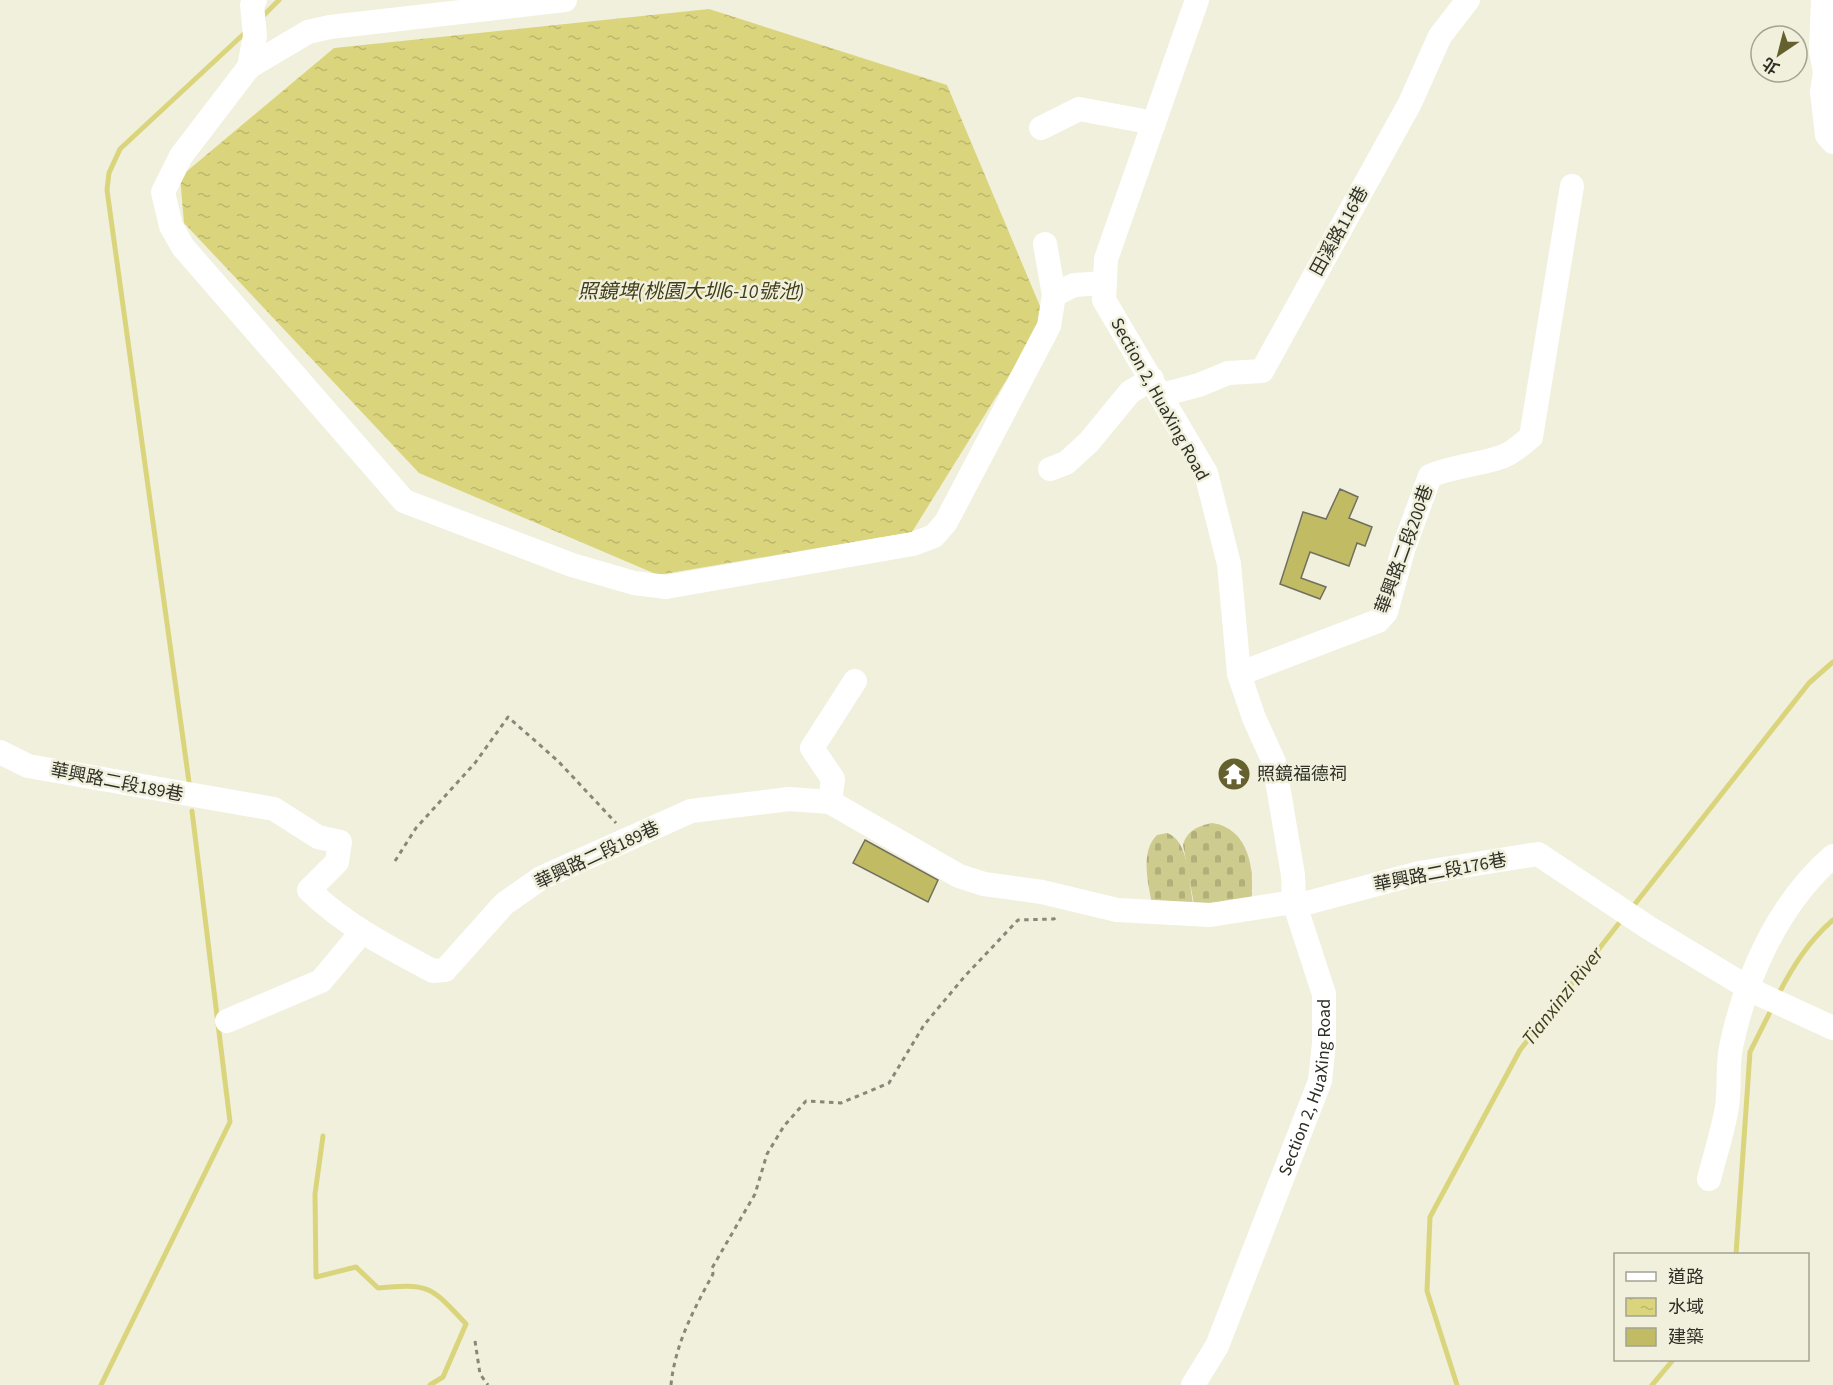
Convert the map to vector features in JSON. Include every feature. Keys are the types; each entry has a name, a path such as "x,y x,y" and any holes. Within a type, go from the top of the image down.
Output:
{"street":[{"path":"249,67 255,36 252,5 255,0"},
{"path":"565,0 308,32 249,67 181,156 163,192 171,226 183,247 404,501 572,565 633,583 666,587 913,544 934,536 946,522 1049,326 1054,295 1045,244"},
{"name":"Section 2, HuaXing Road","path":"1193,1385 1217,1346 1320,1081 1324,1043 1324,994 1294,902 1293,875 1274,762 1254,718 1239,674 1229,564 1206,473 1104,300 1106,259 1197,0"},
{"name":"田溪路116巷","path":"1156,387 1199,385 1228,373 1262,372 1410,103 1440,36 1468,0"},
{"path":"1823,0 1821,51 1825,72 1822,92 1827,135 1833,142"},
{"path":"1041,128 1079,109 1154,123"},
{"name":"華興路二段200巷","path":"1239,674 1378,621 1386,612 1404,547 1430,476 1506,455 1531,437 1572,186"},
{"path":"1054,295 1074,285 1105,283"},
{"path":"1050,469 1066,463 1089,442 1130,392 1156,387"},
{"path":"830,802 833,779 812,748 855,681"},
{"name":"華興路二段189巷","path":"0,752 28,766 274,810 318,837 340,842 337,862 309,890 333,913 361,933 433,971 445,970 504,904 541,878 632,840 690,812 789,799 830,802 959,876 984,884 1042,892 1117,910 1210,915 1294,902"},
{"name":"華興路二段176巷","path":"1294,902 1303,904 1419,873 1538,854 1649,928 1766,996 1833,1028"},
{"path":"1709,1179 1727,1107 1730,1049 1766,996 1779,917 1809,877 1833,856"},
{"path":"227,1021 321,981 361,933"}],"path":[{"path":"395,861 416,828 475,763 508,717 558,761 632,840"},
{"path":"671,1385 672,1366 688,1321 713,1274 712,1268 755,1194 767,1154 784,1126 806,1101 841,1102 889,1083 924,1025 965,976 1018,920 1054,919 1073,900"},
{"path":"475,1341 480,1374 488,1385"}],"green space":[{"path":"1212,823 1234,833 1242,842 1247,852 1252,876 1251,900 1194,904 1183,845 1191,832 1198,827"},
{"path":"1167,833 1180,844 1184,853 1193,903 1152,904 1147,867 1148,849 1157,835"}],"water":[{"name":"照鏡埤(桃園大圳6-10號池)","path":"709,9 947,85 1045,318 912,532 658,575 419,473 184,223 180,177 334,48"}],"building":[{"path":"1340,489 1358,497 1349,518 1372,527 1365,546 1357,543 1349,566 1310,552 1301,578 1326,587 1320,599 1280,584 1303,512 1326,519"},
{"name":"照鏡福德祠","path":"1243,765 1245,778 1226,784 1223,771"},
{"path":"865,840 938,880 928,902 853,863"}],"waterway":[{"path":"261,18 279,0"},
{"path":"189,782 107,190 109,173 120,149 248,30"},
{"name":"Tianxinzi River","path":"1631,909 1809,683 1833,662"},
{"path":"101,1385 230,1122 192,811"},
{"name":"Tianxinzi River","path":"1457,1385 1427,1291 1430,1217 1520,1050 1623,918"},
{"path":"1778,995 1802,955 1833,920"},
{"path":"1736,1253 1750,1052 1773,1006"},
{"path":"323,1136 315,1194 316,1277 356,1267 378,1288 420,1287 429,1290 445,1302 466,1324 443,1377 430,1385"},
{"path":"1652,1385 1672,1361"}],"place":[{"name":"照鏡福德祠","path":"1234,774"}]}
